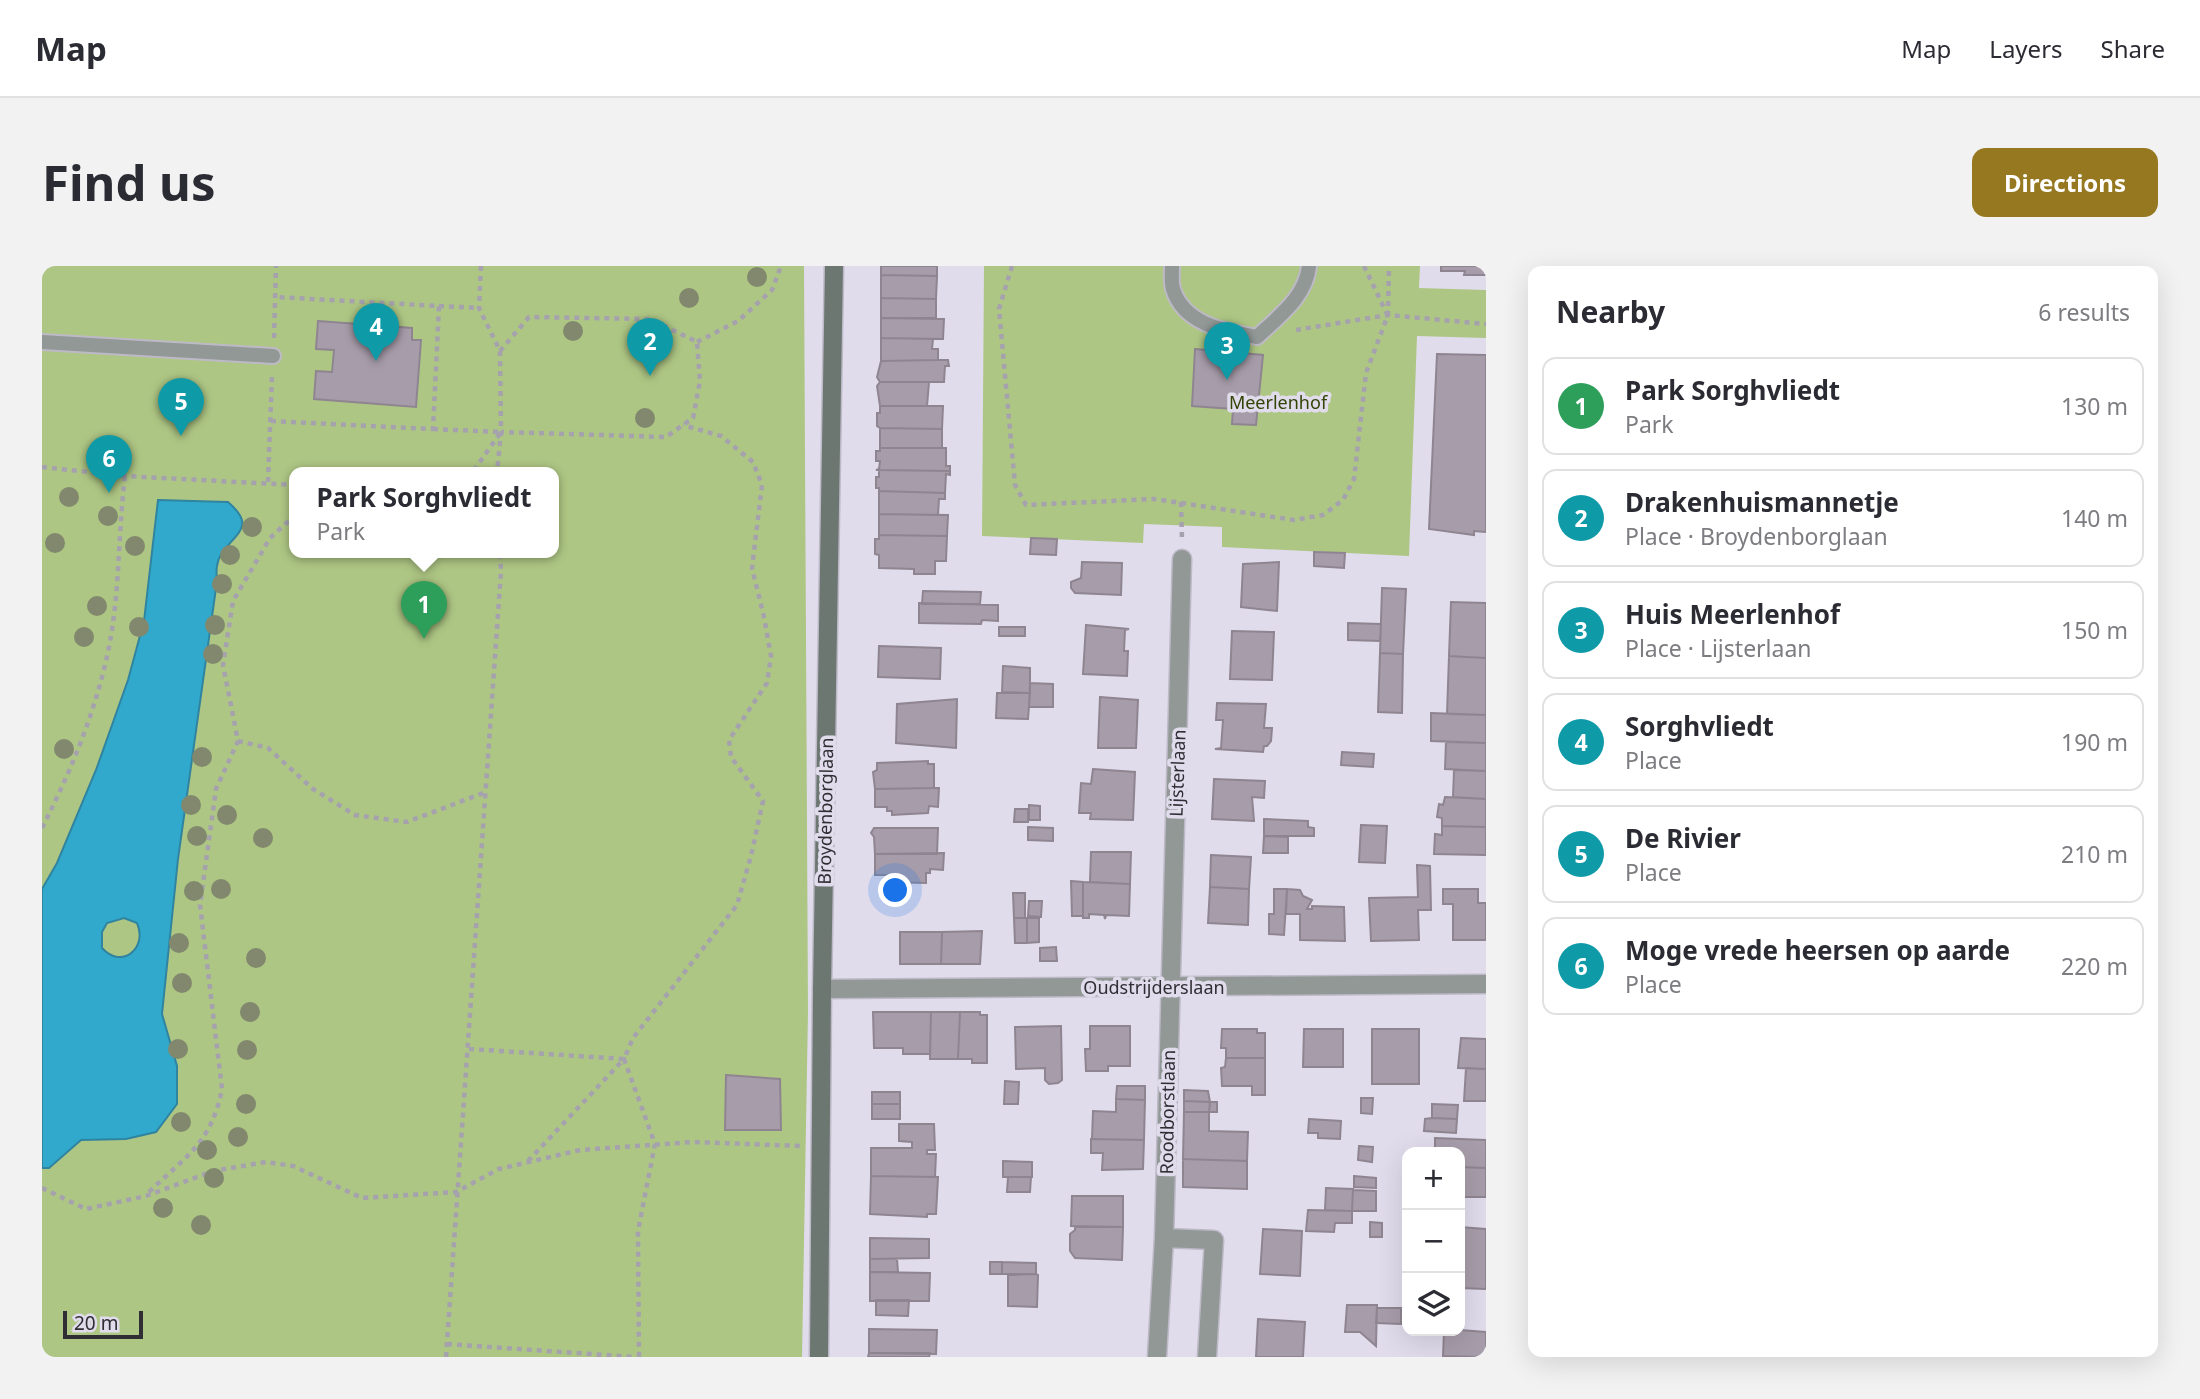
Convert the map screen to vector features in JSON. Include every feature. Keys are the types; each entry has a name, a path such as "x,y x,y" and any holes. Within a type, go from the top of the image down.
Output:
{"street":[{"name":"Broydenborglaan","path":"819,1357 834,266"},
{"name":"Lijsterlaan","path":"1170,986 1182,559"},
{"name":"Oudstrijderslaan","path":"822,989 1486,984"},
{"name":"Roodborstlaan","path":"1157,1357 1164,1238 1170,986"},
{"path":"1164,1238 1214,1240 1207,1357"}],"lane":[{"path":"1172,266 1172,288 1184,310 1214,329 1257,337 1290,307 1308,277 1310,266"},
{"path":"42,342 273,356"}],"path":[{"path":"481,266 479,309 500,351 501,432 498,467"},
{"path":"697,342 738,321 772,290 781,266"},
{"path":"1012,266 999,309 1014,485 1026,505 1154,499 1294,520 1323,515 1343,500 1354,479 1366,373 1388,315 1390,266"},
{"path":"1364,266 1388,315"},
{"path":"275,297 479,309"},
{"path":"433,429 439,306"},
{"path":"1257,337 1388,315 1486,324"},
{"path":"500,351 529,317 651,319 697,342"},
{"path":"271,421 666,437 693,418 700,381 697,342"},
{"path":"528,1162 624,1059 633,1038 737,905 763,801 731,757 729,740 767,683 771,656 751,568 762,485 753,462 721,436 683,425"},
{"path":"476,467 501,432"},
{"path":"42,467 125,476 289,485"},
{"path":"42,828 68,778 109,649 125,476"},
{"path":"1181,502 1182,559"},
{"path":"146,1196 197,1149 217,1115 222,1089 200,905 216,789 237,741 223,664 233,601 270,538 289,521"},
{"path":"446,1357 500,558"},
{"path":"237,741 268,748 313,789 355,814 407,822 486,792"},
{"path":"468,1049 624,1059"},
{"path":"447,1344 636,1357 638,1231 655,1144 624,1059"},
{"path":"42,1188 86,1209 146,1196 213,1171 266,1162 293,1166 362,1198 456,1192 499,1169 580,1150 693,1142 822,1146"}],"green space":[{"path":"42,266 804,266 808,1011 802,1357 42,1357"},
{"name":"Meerlenhof","path":"984,266 1420,266 1419,288 1486,290 1486,338 1417,336 1409,556 1222,547 1222,527 1144,524 1143,543 982,536"}],"water":[{"path":"158,500 228,502 241,517 242,523 238,534 222,553 217,567 178,859 162,1014 177,1066 177,1104 156,1132 126,1139 81,1140 49,1168 42,1168 42,889 57,863 96,770 128,680 144,621","holes":["124,918 137,923 139,941 131,953 117,957 102,948 102,932 107,923"]}],"building":[{"path":"881,266 937,266 937,276 881,275"},
{"path":"1441,266 1486,266 1486,275 1464,275 1465,271 1441,271"},
{"path":"881,275 937,276 936,299 881,298"},
{"path":"881,298 936,299 936,318 881,318"},
{"path":"881,318 944,319 943,339 881,338"},
{"path":"318,321 412,328 412,340 421,340 416,407 314,399 316,371 332,372 334,350 316,349"},
{"path":"881,338 933,339 932,349 938,349 938,360 881,361"},
{"path":"1195,349 1263,355 1256,425 1232,424 1233,409 1192,406"},
{"path":"1437,354 1486,355 1486,532 1474,531 1474,535 1429,529"},
{"path":"948,360 944,382 880,382 877,377 881,361"},
{"path":"880,382 929,382 927,406 880,406 877,386"},
{"path":"880,406 943,406 942,429 880,428 877,426 877,413 880,413"},
{"path":"880,428 942,429 942,448 880,448"},
{"path":"880,448 946,448 946,466 950,466 950,471 876,470 879,469 880,461 876,461 876,451 880,451"},
{"path":"879,470 950,471 950,475 946,474 945,493 879,491 879,488 876,488 876,477 879,477"},
{"path":"879,491 945,493 945,499 939,499 938,515 879,514"},
{"path":"879,514 948,515 947,536 879,535"},
{"path":"879,535 947,536 946,561 935,561 935,574 914,574 914,569 879,568 875,539 879,539"},
{"path":"1031,538 1057,539 1056,555 1030,554"},
{"path":"1314,552 1345,553 1344,568 1314,566"},
{"path":"1082,562 1122,563 1121,595 1075,593 1071,582 1081,578"},
{"path":"1279,562 1277,611 1241,607 1243,564"},
{"path":"1382,588 1406,589 1403,654 1380,653"},
{"path":"923,591 981,592 980,604 922,604"},
{"path":"1451,602 1486,603 1486,658 1449,656"},
{"path":"919,603 998,605 998,621 982,620 981,624 919,623"},
{"path":"1348,623 1381,624 1380,641 1348,640"},
{"path":"1086,625 1129,629 1125,630 1124,651 1128,651 1127,676 1083,674"},
{"path":"999,627 1025,627 1025,636 999,636"},
{"path":"1232,631 1274,632 1272,680 1230,679"},
{"path":"879,646 941,648 940,679 878,677"},
{"path":"1380,653 1403,654 1402,713 1378,712"},
{"path":"1449,656 1486,658 1486,715 1447,714"},
{"path":"1003,666 1030,668 1030,693 1002,692"},
{"path":"1030,683 1053,684 1053,707 1029,707"},
{"path":"997,693 1030,693 1028,719 996,718"},
{"path":"1100,697 1138,700 1136,748 1098,748"},
{"path":"957,699 956,748 896,743 897,704"},
{"path":"1217,703 1266,704 1264,728 1272,728 1271,741 1264,746 1263,752 1215,749 1221,748 1223,720 1216,720"},
{"path":"1431,713 1486,715 1486,743 1431,741"},
{"path":"1446,742 1486,743 1486,771 1445,769"},
{"path":"1342,752 1374,754 1373,767 1341,765"},
{"path":"928,761 928,764 934,764 934,788 875,789 873,772 877,770 877,763"},
{"path":"1093,769 1135,772 1133,820 1090,819 1091,813 1079,813 1081,783 1091,784"},
{"path":"1454,770 1486,771 1486,799 1453,797"},
{"path":"1214,779 1265,781 1264,798 1252,797 1254,821 1212,819"},
{"path":"939,788 938,807 929,806 928,813 892,815 892,811 887,811 887,807 875,807 875,789"},
{"path":"1445,797 1486,799 1486,827 1442,826 1442,818 1437,817 1439,804 1443,805"},
{"path":"1029,805 1040,806 1040,820 1029,820"},
{"path":"1015,809 1028,809 1028,822 1014,822"},
{"path":"1264,819 1308,821 1308,827 1314,828 1314,836 1264,836"},
{"path":"1361,825 1387,826 1385,863 1359,862"},
{"path":"1442,826 1486,827 1486,855 1434,854 1435,834 1442,835"},
{"path":"1028,827 1053,828 1053,841 1028,840"},
{"path":"874,828 938,828 937,854 875,854 874,837 871,833"},
{"path":"1264,836 1288,837 1288,853 1263,853"},
{"path":"1091,852 1131,852 1130,884 1090,882"},
{"path":"944,853 943,870 930,869 930,873 926,873 926,883 887,882 887,875 875,875 875,854"},
{"path":"1211,855 1251,857 1249,889 1210,887"},
{"path":"1417,865 1430,866 1431,910 1418,910 1419,940 1371,941 1369,898 1418,897"},
{"path":"1071,881 1083,882 1083,916 1072,916"},
{"path":"1083,882 1130,884 1129,916 1106,915 1105,919 1104,915 1089,914 1089,918 1083,918"},
{"path":"1210,887 1249,889 1248,925 1208,923"},
{"path":"1274,889 1287,889 1284,935 1269,934 1269,914 1274,914"},
{"path":"1287,889 1300,890 1303,896 1312,900 1307,909 1312,909 1312,906 1344,907 1345,941 1300,940 1300,914 1286,914"},
{"path":"1443,889 1478,889 1478,903 1486,903 1486,940 1453,940 1453,904 1443,904"},
{"path":"1013,893 1025,893 1025,918 1014,918"},
{"path":"1029,901 1042,901 1041,917 1028,916"},
{"path":"1014,918 1027,918 1027,943 1015,943"},
{"path":"1027,918 1039,918 1039,942 1027,943"},
{"path":"982,931 980,964 941,964 942,932"},
{"path":"900,932 942,932 941,964 900,964"},
{"path":"1056,947 1057,961 1040,961 1040,948"},
{"path":"873,1012 931,1012 930,1054 903,1054 903,1048 874,1048"},
{"path":"931,1012 960,1012 958,1059 930,1059"},
{"path":"960,1012 980,1012 980,1015 987,1015 987,1063 958,1059"},
{"path":"1061,1026 1062,1080 1049,1084 1045,1080 1045,1068 1016,1069 1015,1027"},
{"path":"1090,1026 1130,1026 1130,1066 1108,1066 1108,1071 1086,1071 1085,1049 1090,1049"},
{"path":"1222,1029 1257,1029 1257,1033 1265,1033 1265,1058 1226,1058 1226,1048 1221,1048"},
{"path":"1304,1029 1343,1029 1343,1067 1303,1067"},
{"path":"1372,1029 1419,1029 1419,1084 1372,1084"},
{"path":"1461,1038 1486,1039 1486,1069 1458,1068"},
{"path":"1226,1058 1265,1058 1265,1095 1252,1095 1252,1086 1222,1086 1221,1068 1225,1067"},
{"path":"1466,1068 1486,1069 1486,1101 1464,1101"},
{"path":"726,1075 780,1079 781,1130 725,1130"},
{"path":"1005,1081 1019,1082 1018,1104 1004,1104"},
{"path":"1117,1086 1145,1086 1145,1100 1116,1099"},
{"path":"1184,1090 1208,1091 1210,1102 1184,1101"},
{"path":"872,1092 900,1092 900,1104 872,1104"},
{"path":"1361,1098 1373,1098 1372,1114 1361,1113"},
{"path":"1116,1099 1145,1100 1144,1140 1092,1139 1093,1111 1116,1112"},
{"path":"1184,1101 1210,1102 1209,1112 1184,1112"},
{"path":"1210,1102 1217,1102 1217,1112 1209,1112"},
{"path":"872,1104 900,1104 900,1119 872,1119"},
{"path":"1432,1104 1458,1105 1457,1119 1432,1118"},
{"path":"1184,1112 1209,1112 1209,1131 1248,1132 1247,1161 1183,1159"},
{"path":"1309,1119 1341,1121 1340,1139 1318,1138 1318,1133 1308,1133"},
{"path":"1425,1119 1457,1119 1456,1133 1424,1131"},
{"path":"899,1124 934,1124 935,1150 927,1150 927,1154 936,1154 935,1177 871,1176 871,1148 912,1148 912,1142 899,1141"},
{"path":"1435,1138 1486,1140 1486,1168 1465,1167 1465,1147 1435,1147"},
{"path":"1091,1139 1144,1140 1143,1169 1102,1170 1103,1153 1091,1153"},
{"path":"1359,1146 1373,1147 1372,1162 1358,1160"},
{"path":"1183,1159 1247,1161 1247,1189 1183,1187"},
{"path":"1003,1161 1032,1162 1032,1177 1003,1177"},
{"path":"1465,1167 1486,1168 1486,1197 1465,1197"},
{"path":"871,1176 938,1177 936,1214 927,1214 927,1217 870,1214"},
{"path":"1354,1176 1376,1178 1376,1188 1354,1187"},
{"path":"1008,1177 1031,1177 1030,1192 1007,1192"},
{"path":"1326,1188 1353,1189 1352,1211 1325,1210"},
{"path":"1353,1190 1376,1191 1376,1211 1352,1211"},
{"path":"1072,1196 1123,1196 1123,1227 1071,1226"},
{"path":"1308,1210 1352,1211 1352,1223 1335,1223 1334,1232 1306,1231"},
{"path":"1370,1222 1382,1223 1382,1237 1370,1237"},
{"path":"1075,1227 1123,1227 1122,1260 1075,1258 1070,1251 1070,1234"},
{"path":"1465,1227 1486,1229 1486,1289 1465,1288"},
{"path":"1263,1229 1302,1231 1300,1276 1260,1274"},
{"path":"870,1238 929,1239 929,1258 870,1259"},
{"path":"870,1259 897,1259 898,1272 870,1272"},
{"path":"990,1262 1002,1262 1002,1274 990,1274"},
{"path":"1002,1262 1036,1263 1036,1274 1002,1274"},
{"path":"870,1272 930,1273 929,1301 870,1301"},
{"path":"1036,1274 1037,1307 1008,1306 1008,1275"},
{"path":"876,1300 909,1300 908,1316 876,1315"},
{"path":"1347,1305 1377,1305 1376,1346 1360,1332 1345,1332"},
{"path":"1377,1308 1401,1308 1401,1324 1376,1323"},
{"path":"1258,1319 1305,1322 1303,1357 1256,1357"},
{"path":"869,1329 937,1330 936,1354 869,1353"},
{"path":"1465,1330 1486,1332 1486,1357 1443,1356 1444,1336 1465,1336"},
{"path":"869,1353 930,1353 929,1357 868,1357"}],"place":[{"name":"Sorghvliedt","path":"376,361"},
{"name":"Drakenhuismannetje","path":"650,376"},
{"name":"Huis Meerlenhof","path":"1227,380"},
{"name":"De Rivier","path":"181,436"},
{"name":"Moge vrede heersen op aarde","path":"109,493"},
{"name":"Park Sorghvliedt","path":"424,639"}]}
